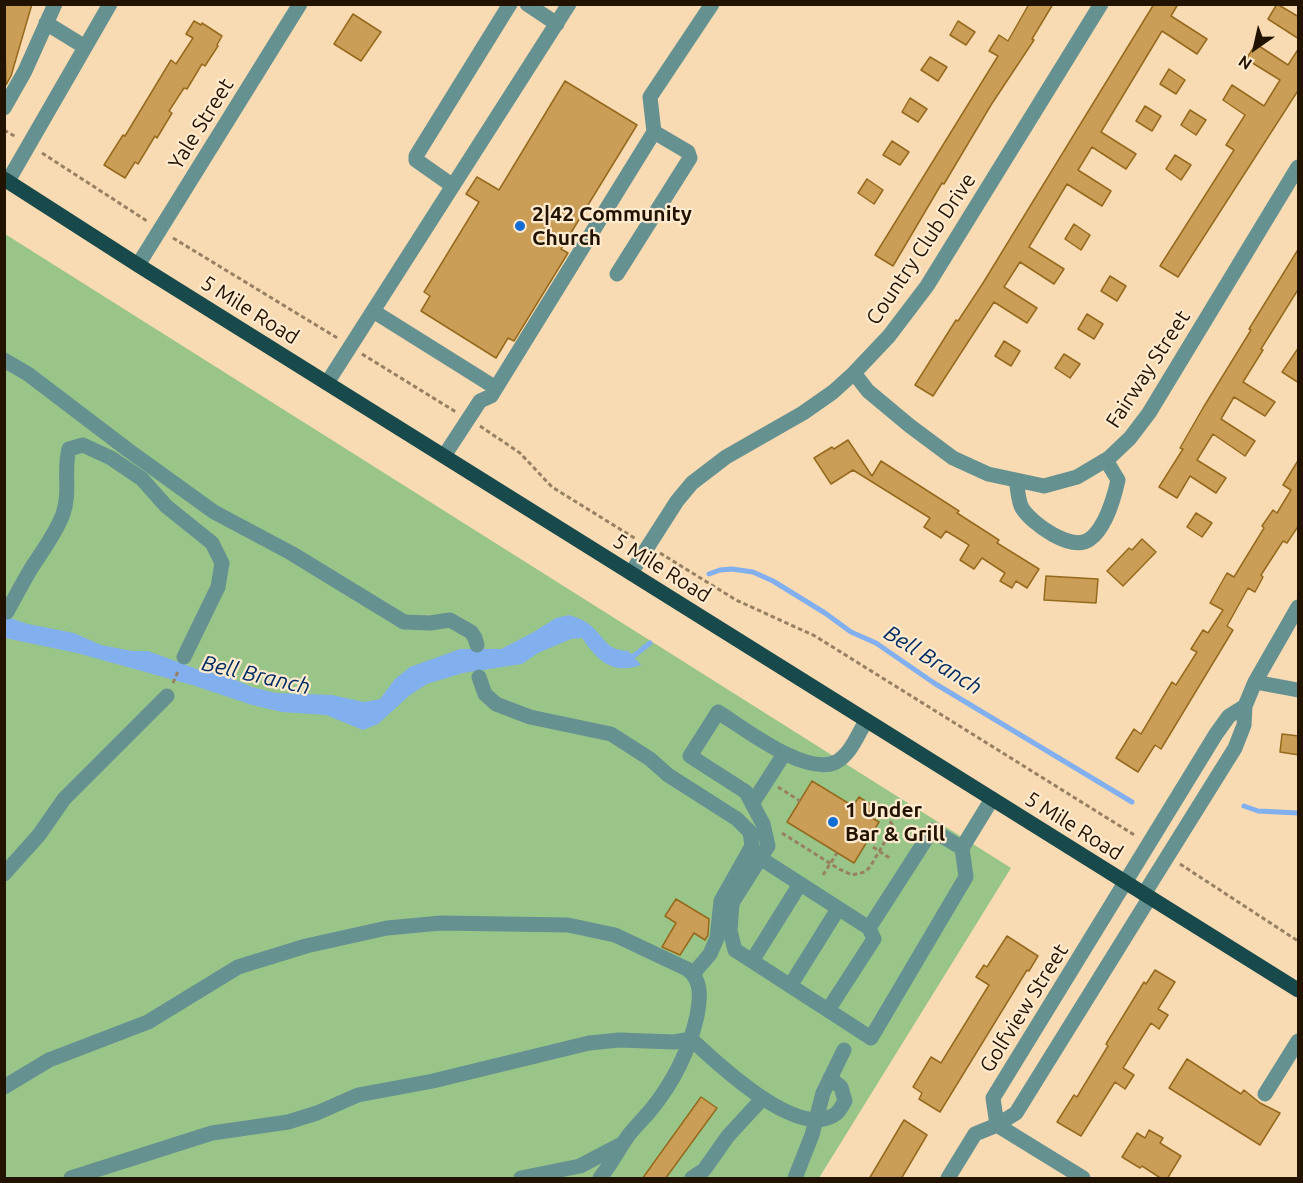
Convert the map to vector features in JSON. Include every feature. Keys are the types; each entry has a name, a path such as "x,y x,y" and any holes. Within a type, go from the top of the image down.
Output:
{"main road":[{"name":"5 Mile Road","path":"6,180 138,265 1299,990"}],"street":[{"path":"4,108 25,70 55,4"},
{"path":"6,180 110,4"},
{"name":"Yale Street","path":"138,265 300,4"},
{"path":"453,186 416,160 416,156 510,4"},
{"path":"527,4 557,24"},
{"path":"327,383 569,4"},
{"path":"444,456 480,401 491,396 654,132 650,97 712,4"},
{"name":"Country Club Drive","path":"631,573 677,501 706,471 803,413 854,373 889,336 927,286 1101,4"},
{"path":"46,23 85,47"},
{"path":"617,274 690,158 688,152 654,132"},
{"name":"Fairway Street","path":"854,373 868,391 953,458 988,474 1044,486 1077,477 1106,460 1130,438 1149,413 1299,167"},
{"path":"373,311 496,388"},
{"path":"4,360 28,374 214,512 291,553 404,622 450,621 471,632 477,645"},
{"path":"7,612 63,514 68,486 65,463 69,449 83,445 111,458 142,479 166,506 212,543 222,563 218,587 184,657"},
{"path":"1016,481 1021,506 1034,522 1051,534 1067,540 1082,542 1089,540 1097,530 1114,501 1118,480 1106,460"},
{"path":"948,1179 975,1134 997,1125 1016,1113 1234,748 1244,725 1245,706 1255,682 1299,607"},
{"path":"479,677 485,694 496,704 530,717 611,734 650,759 668,775 737,819 750,832 752,846 721,901 717,938 710,954 693,974"},
{"path":"1255,682 1299,690"},
{"path":"4,874 39,835 64,799 167,696"},
{"name":"Golfview Street","path":"997,1125 993,1098 1216,734 1229,717 1245,706"},
{"path":"867,721 846,754 834,763 813,765 791,758 718,712 690,756 746,792 763,824 768,846 732,903 730,931 735,951 871,1038 966,878 962,848 992,799"},
{"path":"753,804 784,754"},
{"path":"869,928 932,830 962,848"},
{"path":"760,858 869,928 874,939 828,1010"},
{"path":"752,961 800,884"},
{"path":"790,986 838,909"},
{"path":"4,1087 49,1060 148,1022 238,968 306,946 387,928 441,923 568,925 615,935 693,974 699,986 699,1004 692,1039 678,1069 600,1179"},
{"path":"692,1039 715,1061 780,1110 808,1119 837,1113 845,1101 842,1087 830,1078"},
{"path":"71,1179 212,1133 288,1122 358,1095 433,1081 589,1043 620,1040 674,1042 692,1039"},
{"path":"1265,1094 1299,1041"},
{"path":"795,1179 823,1093 844,1050"},
{"path":"692,1179 704,1170 728,1136 763,1098"},
{"path":"997,1125 1083,1179"},
{"path":"521,1179 580,1166 624,1143"}],"path":[{"path":"4,130 468,419 520,453 552,487 634,537"},
{"path":"663,555 736,600 815,636 1143,841"},
{"path":"167,696 184,657"},
{"path":"767,780 800,801"},
{"path":"782,833 852,875 865,872 890,833 892,824 885,815"},
{"path":"873,848 891,860"},
{"path":"823,875 837,853"},
{"path":"1176,861 1299,941"}],"green space":[{"path":"5,234 1011,868 819,1178 5,1178"}],"water":[{"path":"569,615 588,623 606,642 614,648 628,651 641,665 631,668 614,667 600,659 582,638 571,639 538,653 522,664 463,673 427,684 410,695 378,724 363,730 326,715 282,712 252,705 192,685 77,653 5,638 4,616 28,624 74,633 101,645 132,651 148,651 197,669 276,693 332,695 364,702 380,699 395,679 410,667 460,649 501,649 556,618"}],"building":[{"path":"4,4 32,4 11,76 6,85"},
{"path":"1029,4 1053,4 1032,39 1034,40 991,105 944,184 942,183 893,266 875,255 998,56 989,51 999,35 1008,41"},
{"path":"1154,4 1178,4 1171,16 1207,39 1197,54 1162,31 1101,132 1136,154 1126,169 1092,147 1078,170 1111,191 1102,206 1067,184 1029,247 1064,269 1054,284 1020,262 1004,287 1037,308 1027,323 994,302 933,396 915,385 956,320 958,321 983,283"},
{"path":"1277,4 1299,17 1299,39 1268,19"},
{"path":"353,14 381,32 361,61 334,44"},
{"path":"194,21 201,25 202,23 222,36 218,46 205,66 202,64 187,89 184,88 169,111 172,113 157,138 155,136 138,164 135,162 125,178 104,165 123,135 125,136 171,60 176,64 193,38 186,34"},
{"path":"958,21 975,32 966,45 950,35"},
{"path":"1256,44 1288,65 1299,48 1299,89 1178,277 1160,266 1234,150 1226,145 1245,115 1223,100 1232,85 1264,106 1280,80 1246,59"},
{"path":"930,57 947,67 938,81 921,70"},
{"path":"1169,69 1185,80 1176,94 1160,84"},
{"name":"2|42 Community Church","path":"565,81 637,125 561,249 568,253 514,341 508,338 496,358 421,311 430,296 424,292 479,202 466,194 477,177 499,190"},
{"path":"910,98 927,109 918,122 902,112"},
{"path":"1145,106 1161,116 1152,131 1136,121"},
{"path":"1190,110 1206,120 1196,135 1181,125"},
{"path":"892,141 909,152 900,165 883,155"},
{"path":"1175,155 1191,165 1181,180 1166,169"},
{"path":"867,179 883,190 874,204 858,193"},
{"path":"1074,224 1090,235 1081,250 1065,239"},
{"path":"1299,248 1299,288 1243,382 1275,402 1265,416 1234,397 1221,419 1255,441 1245,456 1213,434 1197,460 1226,478 1216,493 1190,476 1177,498 1159,487 1183,449 1180,448 1203,408 1251,330 1249,329"},
{"path":"1110,276 1126,286 1117,301 1101,291"},
{"path":"1087,314 1103,324 1094,339 1078,329"},
{"path":"1004,341 1020,351 1011,366 995,356"},
{"path":"1299,347 1299,383 1282,372"},
{"path":"1064,354 1080,364 1070,378 1055,368"},
{"path":"848,440 872,476 881,461 959,511 957,513 999,540 997,543 1039,569 1027,588 1016,581 1012,588 1000,581 1005,573 982,558 974,569 960,560 969,545 946,531 941,538 924,527 930,518 853,470 831,484 814,458"},
{"path":"1299,459 1299,525 1287,543 1283,541 1261,575 1263,577 1255,592 1248,588 1227,626 1233,630 1161,749 1155,745 1138,772 1116,758 1134,729 1141,734 1172,682 1176,685 1197,652 1191,649 1203,630 1208,633 1223,610 1210,603 1227,573 1234,577 1273,510 1277,513 1291,490 1283,485"},
{"path":"1196,513 1212,523 1202,537 1187,527"},
{"path":"1142,539 1156,552 1123,586 1107,571 1129,548 1132,550"},
{"path":"1046,576 1098,579 1096,603 1044,600"},
{"path":"1282,734 1299,736 1299,755 1280,752"},
{"name":"1 Under Bar & Grill","path":"812,781 853,806 859,797 873,806 867,815 879,822 854,863 787,822"},
{"path":"676,899 709,919 708,935 705,940 694,933 680,955 662,947 676,923 665,916"},
{"path":"1007,936 1038,956 1029,971 1027,970 940,1112 919,1099 922,1093 913,1087 931,1057 941,1063 989,985 976,977 984,965 987,967"},
{"path":"1155,970 1175,982 1158,1009 1168,1015 1159,1029 1151,1023 1123,1068 1134,1075 1125,1089 1115,1082 1081,1136 1057,1122 1074,1095 1077,1097 1144,982 1146,984"},
{"path":"1187,1059 1241,1094 1244,1090 1260,1103 1280,1113 1260,1145 1169,1088"},
{"path":"701,1097 717,1108 665,1179 642,1179"},
{"path":"904,1120 927,1135 901,1179 869,1179"},
{"path":"1149,1130 1163,1138 1160,1143 1181,1156 1167,1179 1162,1179 1122,1157 1137,1133 1145,1138"}],"waterway":[{"name":"Bell Branch","path":"709,574 732,569 753,572 773,581 851,632 876,643 934,683 1132,802"},
{"name":"Bell Branch","path":"626,658 635,655 650,643"},
{"name":"Bell Branch","path":"1244,806 1258,811 1298,813"}],"place":[{"name":"2|42 Community Church","path":"520,226"},
{"name":"1 Under Bar & Grill","path":"833,822"}]}
